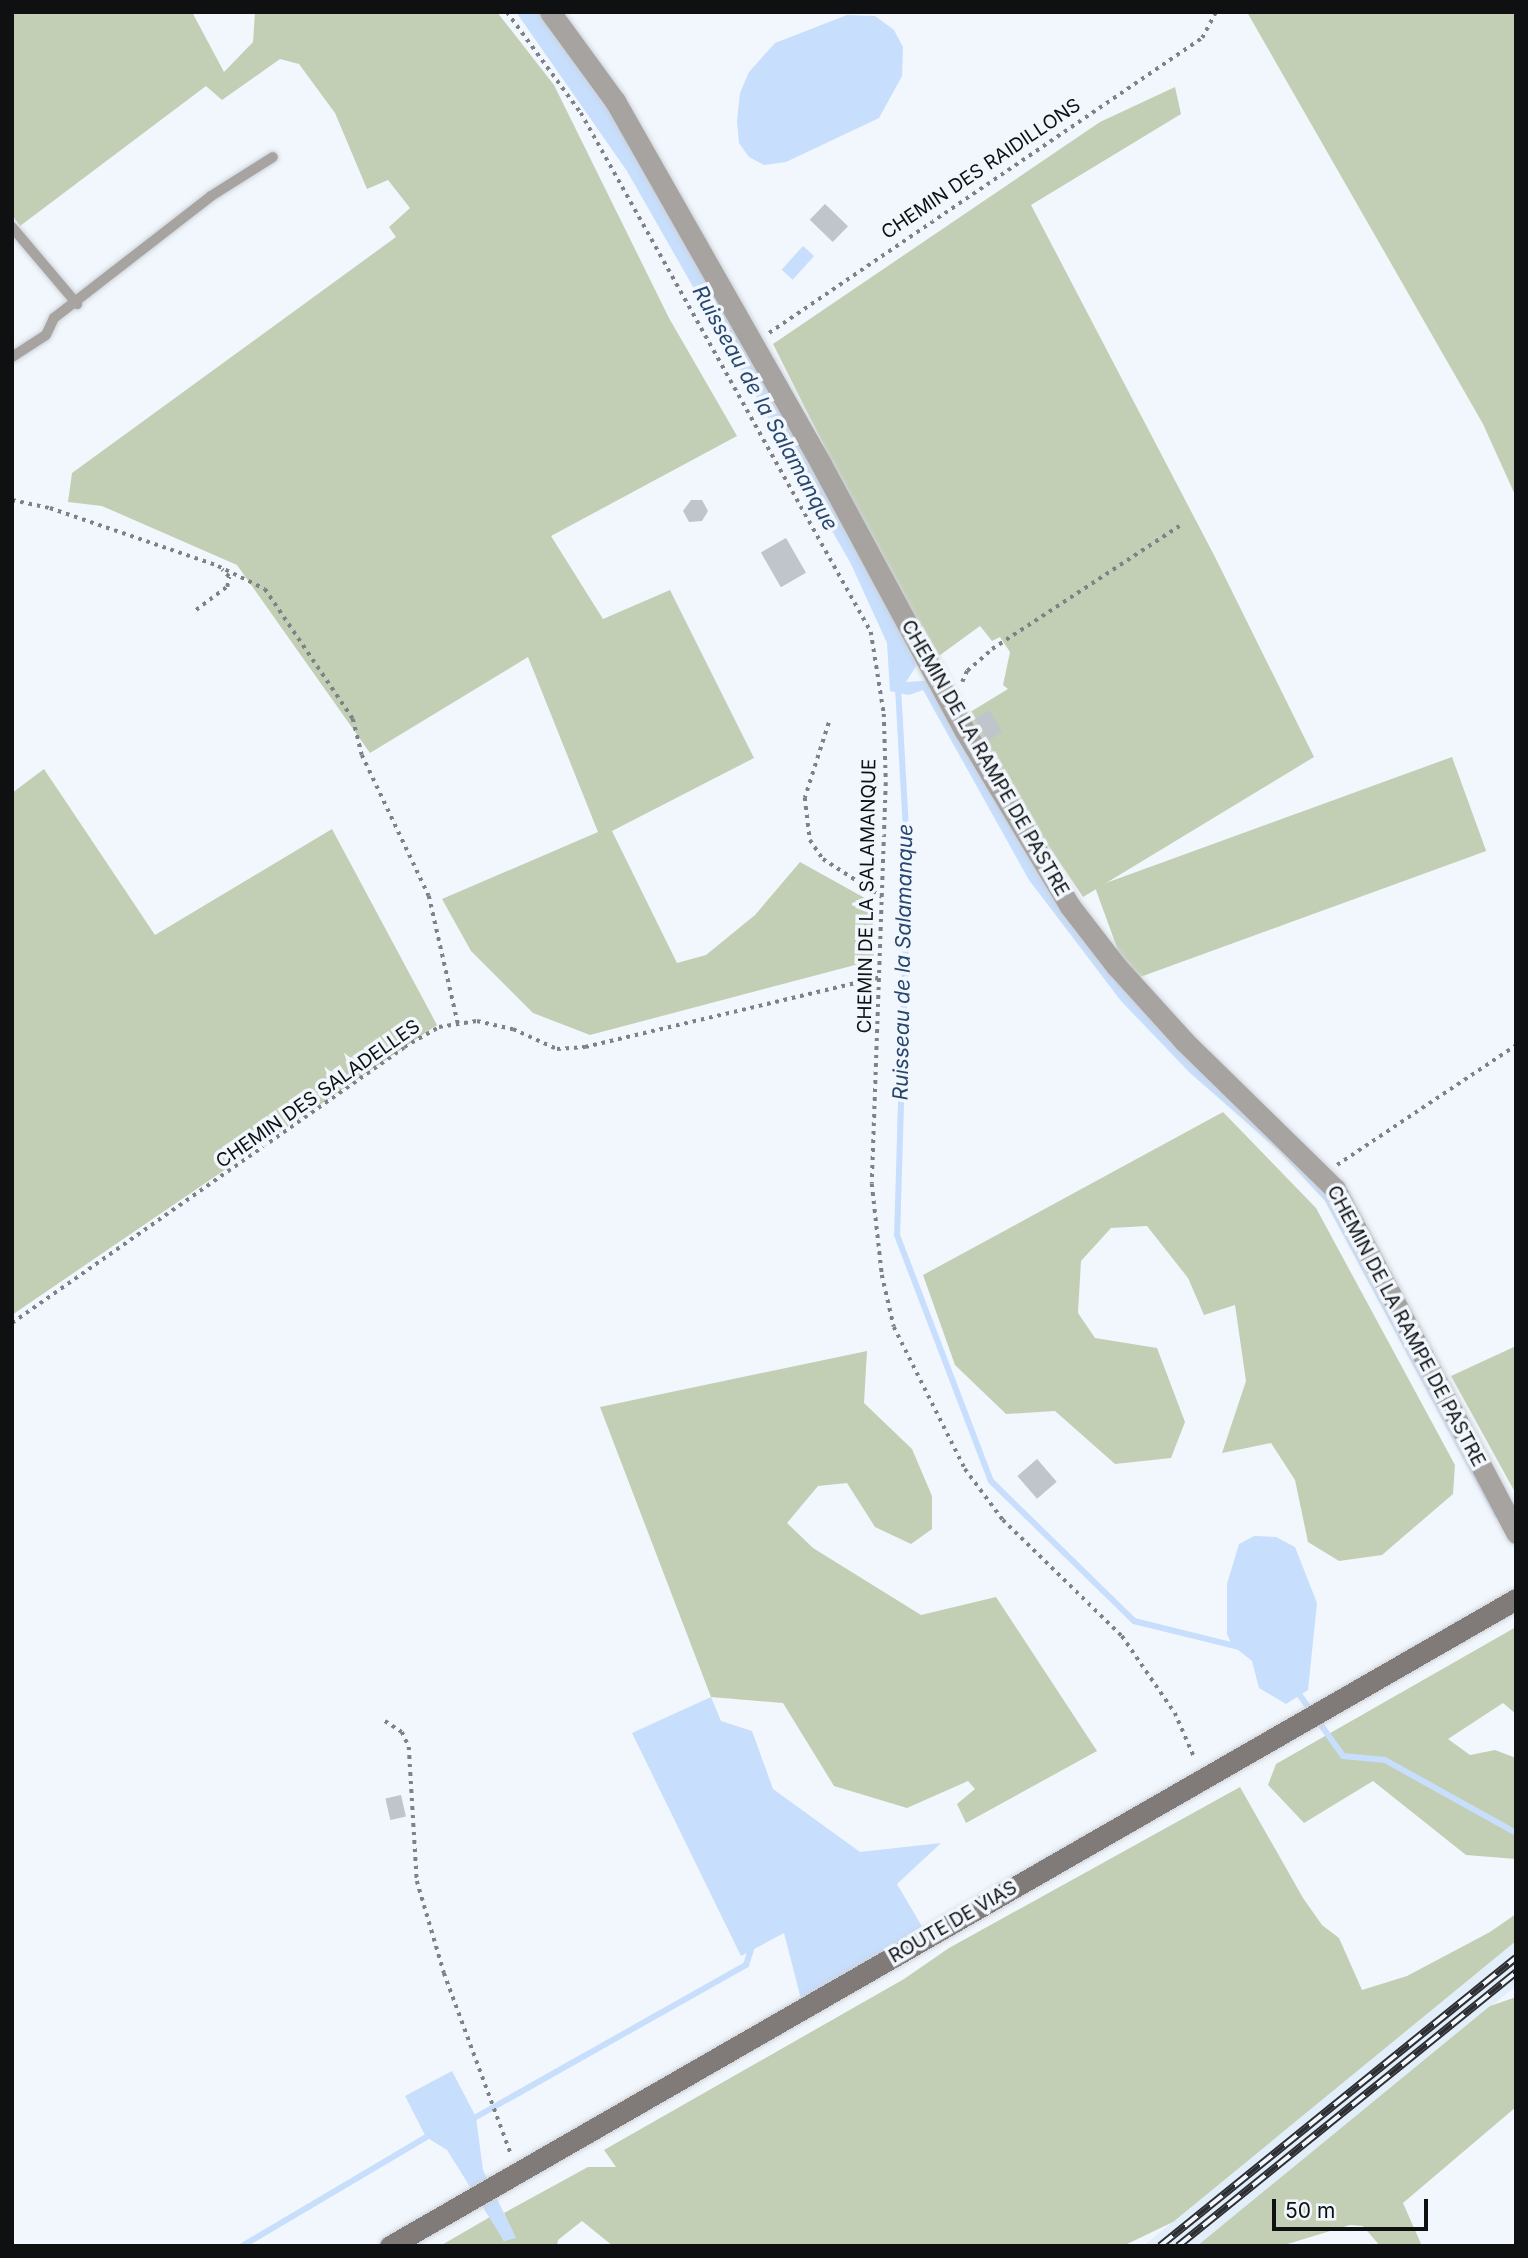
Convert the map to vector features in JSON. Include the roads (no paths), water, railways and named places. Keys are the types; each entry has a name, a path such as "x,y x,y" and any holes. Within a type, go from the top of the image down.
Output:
{"main road":[{"name":"ROUTE DE VIAS","path":"390,2246 1516,1599"}],"street":[{"name":"CHEMIN DE LA RAMPE DE PASTRE","path":"550,12 615,101 754,345 952,707 1055,883 1116,967 1184,1041 1335,1189 1516,1533"}],"lane":[{"path":"12,356 46,335 54,318 77,304 211,197 273,157"},
{"path":"12,226 77,304"}],"water":[{"path":"516,12 545,12 590,71 920,660 906,682 935,680 1049,882 1336,1196 1516,1540 1511,1543 1501,1515 1495,1518 1325,1201 1279,1151 1190,1073 1121,1001 1029,880 923,690 909,695 890,691 887,643 851,564 627,171"},
{"path":"847,15 875,16 894,30 903,47 902,76 879,118 786,162 764,165 749,157 739,143 737,121 740,93 749,72 775,43"},
{"path":"803,246 814,256 793,280 782,270"},
{"path":"1254,1536 1276,1537 1295,1547 1317,1603 1308,1690 1286,1704 1259,1688 1252,1661 1232,1645 1227,1634 1227,1584 1239,1544"},
{"path":"711,1697 721,1721 752,1731 773,1789 860,1852 941,1843 897,1884 927,1935 802,2003 784,1933 741,1956 632,1733"},
{"path":"452,2071 476,2117 483,2170 516,2238 504,2241 447,2150 426,2137 405,2096"}],"waterway":[{"name":"Ruisseau de la Salamanque","path":"898,687 908,867 897,1235 991,1481 1134,1621 1239,1647"},
{"path":"1296,1690 1343,1756 1385,1760 1516,1833"},
{"path":"476,2117 746,1965 751,1950"},
{"path":"242,2246 426,2137"}],"railway":[{"path":"1160,2246 1516,1958"},
{"path":"1178,2246 1516,1972"}]}
